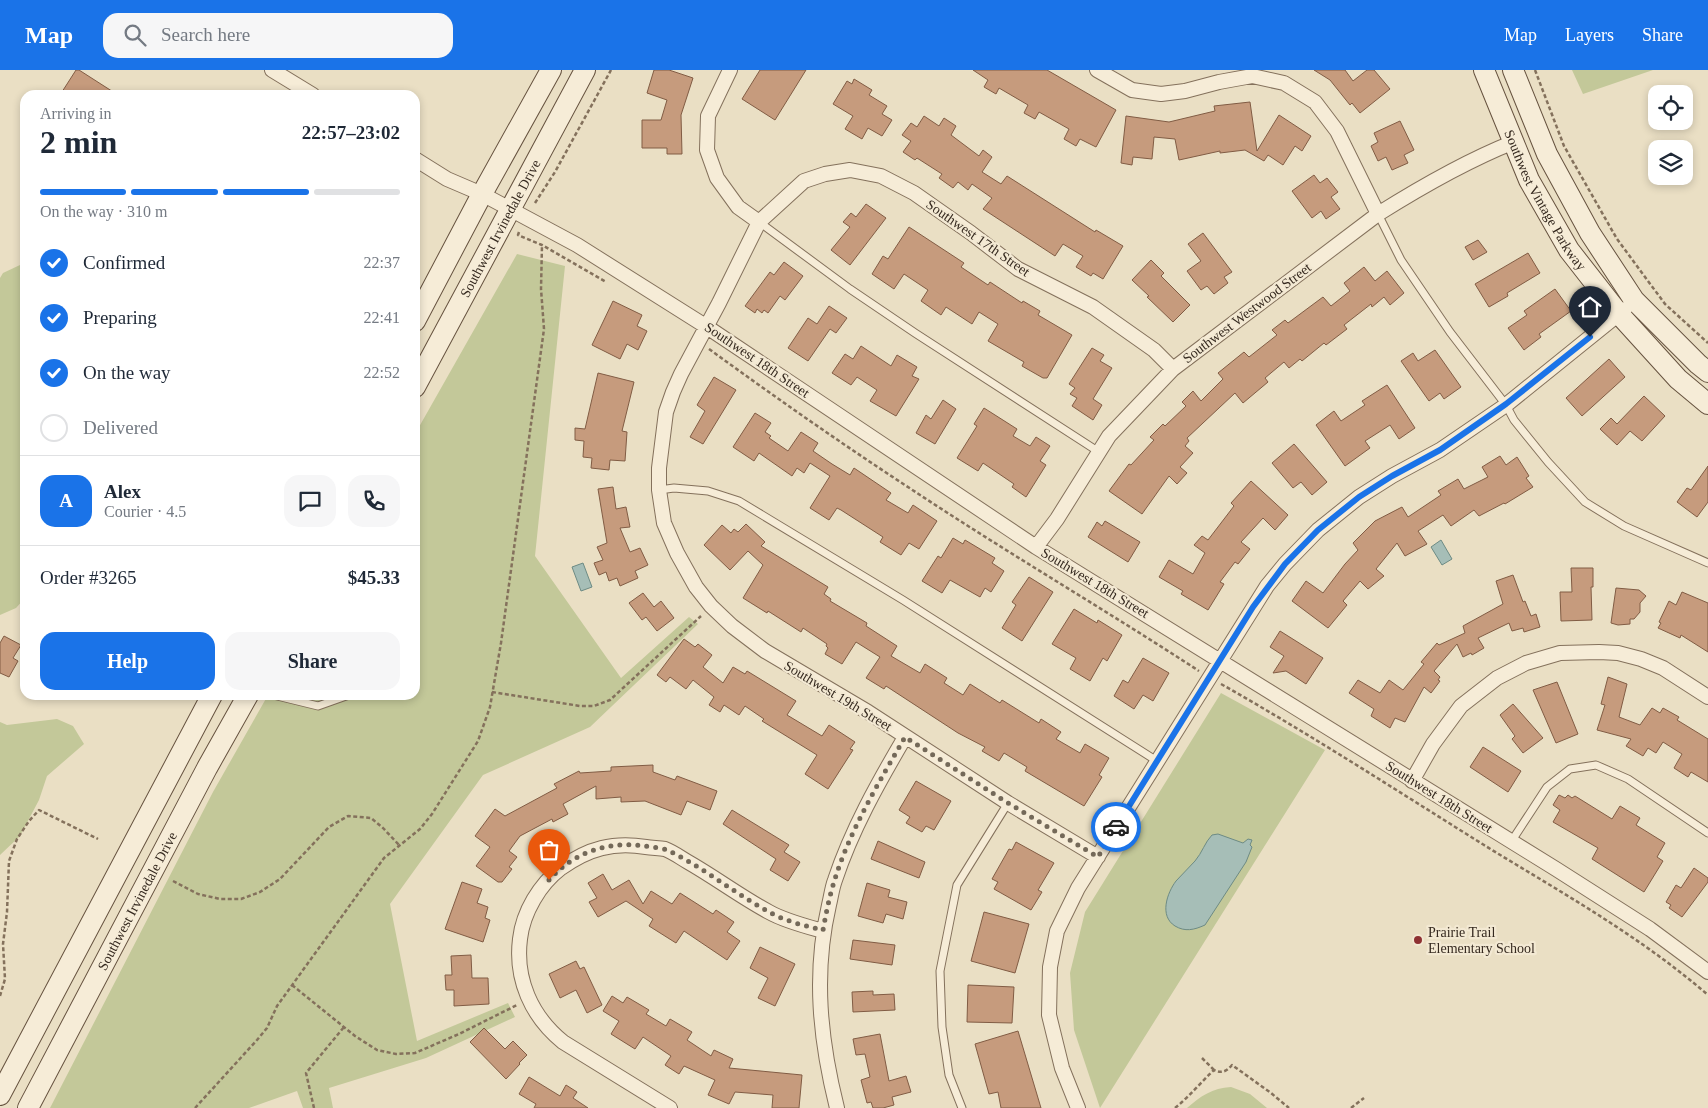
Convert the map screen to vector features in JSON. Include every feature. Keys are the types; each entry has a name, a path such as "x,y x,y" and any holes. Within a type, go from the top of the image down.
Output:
{"main road":[{"path":"420,312 482,194 551,70"},
{"name":"Southwest Irvinedale Drive","path":"420,379 518,214 585,70"},
{"name":"Southwest Vintage Parkway","path":"1484,70 1529,180 1569,250 1619,314 1678,379 1708,404"},
{"name":"Southwest Vintage Parkway","path":"1513,70 1547,154 1590,233 1634,300 1708,372"},
{"path":"0,1095 209,700"},
{"name":"Southwest Irvinedale Drive","path":"28,1108 245,700"},
{"path":"80,943 108,957"}],"street":[{"path":"272,70 305,90"},
{"path":"730,70 708,116 707,150 717,178 738,207 760,222"},
{"path":"1097,70 1132,90 1161,94 1186,91 1252,76 1284,83 1315,102 1337,131 1378,214"},
{"name":"Southwest Westwood Street","path":"1036,547 1057,519 1109,436 1173,369 1378,214 1477,157 1514,142"},
{"name":"Southwest 18th Street","path":"420,162 447,179 482,194 577,245 707,327 1036,547 1221,660 1650,929 1708,972"},
{"name":"Southwest 17th Street","path":"760,222 804,181 824,174 850,170 881,176 914,193 1018,269 1093,307 1154,350 1173,369"},
{"name":"Southwest 19th Street","path":"760,222 672,392 666,412 659,468 659,490 664,522 677,553 696,588 711,606 732,626 765,651 868,712 1008,803 1098,857"},
{"path":"1078,1108 1062,1068 1049,1015 1050,966 1057,931 1078,888 1267,586 1285,564 1318,530 1359,497 1392,476 1440,450 1506,404 1634,300"},
{"path":"1412,781 1433,744 1461,706 1497,678 1526,663 1560,653 1618,653 1641,659 1662,668 1708,697"},
{"path":"837,1108 824,1049 820,1010 820,961 823,930 834,881 850,841 863,812 905,737"},
{"path":"670,1108 563,1042 549,1031 528,999 523,984 519,958 520,937 529,909 541,889 556,872 572,860 596,848 621,844 666,850 770,913 823,930"}],"lane":[{"path":"1378,214 1401,260 1450,332 1506,404 1514,420 1548,462 1585,502 1624,526 1708,563"},
{"path":"760,222 906,328 1099,452"},
{"path":"659,490 674,488 708,491 739,501 903,600 1158,761"},
{"path":"293,700 318,706 335,700"},
{"path":"1511,842 1547,787 1570,768 1596,765 1628,779 1708,833"},
{"path":"962,1108 949,1075 942,1027 940,971 957,885 1008,803"}],"path":[{"path":"518,214 555,172 611,70"},
{"path":"1535,70 1564,146 1617,239 1665,304 1708,343"},
{"path":"195,1108 267,1028 278,1006 292,985 384,858 420,829 478,741 490,708 501,643 544,329 541,289 542,245"},
{"path":"492,692 580,706 594,706 610,700 711,606"},
{"path":"0,996 5,979 3,944 9,861 18,839 29,821 39,810 98,839"},
{"path":"173,881 198,894 220,899 241,899 260,892 280,879 329,827 348,816 371,818 400,846"},
{"path":"292,985 355,1036 377,1050 396,1054 415,1053 459,1034 528,999"},
{"path":"314,1108 306,1073 344,1027"},
{"path":"1202,1058 1218,1072 1227,1071 1232,1065 1289,1108"},
{"path":"1175,1108 1214,1070"},
{"path":"1351,1108 1364,1098"}],"green space":[{"path":"1572,70 1653,70 1583,94"},
{"path":"517,254 565,266 535,556 621,678 689,617 698,624 590,727 483,775 390,904 417,1041 508,1003 515,1017 426,1058 329,1088 333,1108 303,1108 297,1091 249,1108 50,1108 213,792 265,700 420,700 420,425"},
{"path":"20,265 20,604 16,608 0,615 0,278 3,273"},
{"path":"1221,693 1325,750 1100,1108 1074,1030 1070,973 1085,912"},
{"path":"57,719 73,726 84,744 47,776 39,800 20,836 0,855 0,722 7,725"},
{"path":"1231,1087 1250,1094 1267,1108 1187,1108 1207,1093"}],"water":[{"path":"1441,540 1452,559 1442,565 1431,547"},
{"path":"583,563 592,587 581,591 572,567"},
{"path":"1218,834 1243,843 1248,839 1252,840 1250,845 1252,847 1246,862 1205,925 1190,930 1179,928 1170,922 1167,916 1166,904 1170,892 1176,881 1193,864 1212,835"}],"building":[{"path":"76,70 79,70 110,90 63,90"},
{"path":"654,70 669,70 693,78 681,115 682,154 667,154 667,148 642,148 642,120 661,120 667,100 647,93"},
{"path":"760,70 806,70 775,120 742,99"},
{"path":"973,70 1047,70 1116,110 1096,147 1080,139 1076,146 1064,139 1069,129 1039,112 1035,119 1024,113 1028,105 999,88 996,94 984,87 988,80"},
{"path":"1314,70 1345,70 1353,81 1367,70 1374,70 1390,89 1360,113 1352,103 1350,105 1330,80"},
{"path":"854,79 872,90 869,95 887,106 882,114 892,120 882,136 868,128 862,139 845,129 853,116 833,104 847,81 852,84"},
{"path":"1250,102 1257,151 1279,115 1311,136 1302,151 1295,146 1283,165 1268,155 1264,161 1245,150 1220,153 1220,151 1179,160 1175,139 1154,137 1152,159 1133,157 1132,165 1121,163 1126,116 1169,122 1215,111 1214,106"},
{"path":"924,116 939,126 944,118 956,126 951,135 979,156 983,150 992,157 982,172 1001,184 1007,176 1095,232 1096,230 1123,246 1103,279 1093,273 1091,276 1076,267 1083,256 1063,244 1055,256 983,209 992,198 972,184 968,190 958,182 953,188 939,178 942,174 917,158 915,160 903,152 911,141 902,135 911,123 917,127"},
{"path":"1400,121 1414,150 1404,155 1408,163 1392,170 1386,157 1378,161 1371,146 1378,142 1374,133"},
{"path":"1314,175 1320,183 1327,178 1338,192 1331,197 1340,209 1326,219 1321,211 1312,218 1292,191"},
{"path":"866,204 886,218 850,265 831,250 850,227 843,222 851,213 856,217"},
{"path":"909,227 964,263 961,267 988,285 990,282 1022,303 1023,301 1040,311 1038,315 1072,335 1047,378 1043,378 1022,366 1024,362 988,341 998,324 979,312 972,324 946,307 941,315 921,301 928,290 904,274 894,289 872,274 883,256 888,259"},
{"path":"1203,233 1232,272 1224,277 1228,283 1214,294 1207,286 1201,290 1187,271 1201,261 1188,244"},
{"path":"1478,240 1487,252 1473,260 1465,247"},
{"path":"1528,253 1540,273 1507,293 1508,296 1489,307 1475,284"},
{"path":"1151,260 1164,273 1161,276 1190,305 1173,322 1132,280"},
{"path":"784,262 803,276 785,300 780,296 768,313 764,310 762,313 757,309 755,313 745,306 770,272 774,275"},
{"path":"1364,267 1375,281 1387,271 1404,293 1390,305 1384,297 1372,307 1371,304 1344,325 1347,329 1326,345 1324,343 1302,361 1300,359 1289,368 1284,362 1265,378 1268,382 1243,403 1235,393 1187,438 1189,441 1185,446 1193,453 1180,467 1187,473 1177,484 1169,476 1142,514 1109,491 1129,464 1131,465 1154,440 1150,437 1186,406 1182,402 1193,391 1201,401 1223,379 1218,373 1244,352 1249,357 1277,335 1272,330 1285,320 1288,323 1323,297 1331,306 1350,291 1344,283"},
{"path":"1555,289 1571,311 1539,334 1541,337 1524,350 1508,328 1527,315 1524,311"},
{"path":"613,301 642,315 637,326 647,331 638,350 627,344 620,359 592,345"},
{"path":"829,306 847,318 836,333 830,329 808,361 788,348 808,318 817,324"},
{"path":"861,346 891,366 897,355 917,367 912,376 919,379 896,416 870,401 877,390 857,377 851,385 832,373 845,354 853,359"},
{"path":"1092,348 1104,355 1100,361 1112,368 1093,399 1102,405 1093,420 1072,406 1077,398 1070,394 1075,388 1069,384"},
{"path":"1435,350 1461,387 1444,399 1440,393 1429,401 1401,361 1413,353 1418,361"},
{"path":"1609,359 1625,377 1582,416 1566,398"},
{"path":"598,373 634,382 622,431 627,432 625,461 610,460 609,470 591,468 592,458 583,457 584,441 575,440 575,428 585,429"},
{"path":"714,377 736,390 703,444 690,437 705,411 697,405"},
{"path":"1387,385 1415,428 1399,439 1390,425 1365,441 1370,448 1345,466 1316,425 1334,411 1341,421 1365,405 1362,401"},
{"path":"1644,396 1665,416 1642,441 1630,431 1617,445 1600,429 1611,418 1617,424"},
{"path":"943,400 956,409 935,444 916,433 926,415 931,419"},
{"path":"984,408 1017,429 1013,436 1030,446 1036,437 1050,446 1040,461 1046,465 1026,497 1012,487 1014,484 983,463 978,471 957,458 977,426 974,424"},
{"path":"755,413 771,423 765,432 771,436 769,438 788,451 801,432 818,443 813,451 832,464 850,475 854,468 891,493 886,500 908,513 913,505 937,521 919,549 909,543 901,555 880,542 883,537 841,510 837,508 829,520 810,508 830,476 810,463 804,473 797,468 792,476 759,453 754,461 733,447"},
{"path":"1294,444 1327,482 1312,495 1301,482 1293,488 1272,463"},
{"path":"1500,456 1506,465 1517,457 1529,476 1526,478 1533,487 1505,504 1479,516 1474,510 1451,526 1443,515 1418,531 1427,544 1405,556 1397,543 1376,569 1384,576 1368,589 1360,581 1343,601 1347,605 1328,628 1292,601 1306,581 1323,593 1358,550 1353,543 1375,521 1402,507 1408,517 1441,495 1438,491 1458,479 1464,489 1488,477 1482,467"},
{"path":"1708,466 1708,502 1697,517 1677,502 1687,488 1691,490"},
{"path":"1251,481 1288,515 1275,530 1263,518 1241,542 1250,549 1238,564 1235,562 1220,582 1224,584 1208,610 1181,594 1183,591 1159,577 1169,560 1193,574 1205,553 1194,545 1202,536 1208,540 1234,506 1231,503"},
{"path":"613,487 616,509 626,507 630,527 620,528 630,552 640,548 648,565 635,571 638,578 620,586 617,578 609,581 606,572 599,575 594,563 603,560 597,547 607,543 598,489"},
{"path":"1105,521 1140,542 1128,562 1088,537 1097,522 1102,526"},
{"path":"746,524 765,542 761,546 828,587 824,594 831,599 830,601 867,623 866,626 897,646 891,656 920,673 925,664 947,678 944,683 963,695 970,684 1000,703 1002,700 1039,723 1041,719 1061,732 1056,739 1080,753 1085,744 1109,758 1099,775 1102,777 1084,806 1025,771 1027,767 1004,753 999,761 982,751 985,747 958,733 886,686 884,689 866,678 880,657 856,642 842,664 825,654 828,648 827,644 803,628 801,632 743,598 763,565 748,551 730,570 704,545 722,525 731,533 734,529 738,532"},
{"path":"953,538 963,544 965,540 995,558 992,563 1004,571 991,592 985,588 980,597 950,580 942,593 922,581 938,556 941,558"},
{"path":"1571,568 1593,568 1593,587 1591,587 1592,620 1561,621 1560,592 1572,592"},
{"path":"1513,575 1523,602 1525,601 1531,616 1536,614 1540,627 1524,632 1523,628 1512,631 1509,623 1478,638 1484,648 1472,655 1471,653 1463,657 1457,644 1434,671 1440,677 1438,680 1440,681 1431,693 1424,687 1405,722 1395,718 1390,728 1371,716 1374,709 1349,693 1358,680 1380,693 1389,680 1403,690 1424,664 1421,662 1437,643 1439,645 1465,633 1463,626 1503,604 1496,581"},
{"path":"1029,577 1053,592 1022,641 1002,628 1016,605 1012,602"},
{"path":"1616,588 1639,590 1646,596 1640,603 1640,612 1634,619 1630,619 1630,624 1618,625 1611,623"},
{"path":"1682,592 1708,603 1708,652 1681,635 1680,638 1658,628 1669,601 1676,605"},
{"path":"643,593 654,607 661,601 674,618 657,631 646,617 642,620 629,603"},
{"path":"1074,609 1097,623 1098,620 1122,635 1107,661 1103,658 1090,681 1070,669 1076,658 1052,644"},
{"path":"1280,631 1323,658 1306,684 1286,671 1273,673 1284,656 1270,647"},
{"path":"4,636 20,644 13,658 18,661 9,677 0,673 0,643"},
{"path":"684,639 695,647 698,644 712,655 703,667 723,683 733,667 745,674 747,671 796,701 787,715 822,736 829,725 855,742 850,749 853,750 828,789 805,774 817,755 762,721 764,719 745,706 739,715 724,705 720,712 709,705 714,697 693,680 686,689 670,677 666,682 657,675"},
{"path":"1143,658 1169,673 1153,701 1143,695 1134,709 1114,696 1123,680 1128,683"},
{"path":"1608,677 1627,684 1619,717 1640,725 1652,708 1660,713 1663,708 1679,717 1677,720 1708,739 1708,782 1691,772 1688,777 1674,768 1682,754 1663,742 1656,753 1648,748 1643,756 1626,746 1631,739 1597,730 1605,705 1601,704"},
{"path":"1557,682 1578,734 1556,743 1533,690"},
{"path":"1513,704 1543,738 1523,753 1512,739 1515,736 1500,715"},
{"path":"1483,747 1521,771 1508,792 1470,767"},
{"path":"653,765 653,772 675,780 677,776 717,791 710,810 687,801 681,815 645,801 621,802 621,797 596,799 596,786 563,804 568,814 553,822 552,819 520,836 509,851 517,857 509,867 512,869 502,882 498,882 476,866 490,847 475,836 495,809 505,816 557,788 554,784 579,771 580,773 611,771 611,767"},
{"path":"916,781 951,801 934,830 926,826 922,832 906,823 910,817 899,810"},
{"path":"1559,795 1565,798 1568,795 1572,798 1575,796 1612,819 1620,806 1640,818 1636,825 1665,843 1657,857 1663,861 1644,892 1592,859 1598,848 1553,822 1560,810 1553,805"},
{"path":"732,810 789,845 784,852 800,862 788,881 770,870 776,859 723,824"},
{"path":"878,841 925,862 919,878 871,859"},
{"path":"1016,842 1054,863 1038,890 1042,892 1031,910 994,889 998,882 992,879 1009,849 1012,850"},
{"path":"1694,868 1708,878 1708,882 1682,917 1669,908 1671,905 1666,902 1676,885 1681,888"},
{"path":"603,874 612,890 629,880 643,904 651,891 672,904 680,893 713,914 716,910 734,922 727,932 740,941 727,960 684,931 676,943 649,926 653,919 626,901 598,917 589,902 597,898 588,883"},
{"path":"462,882 482,889 477,903 488,907 485,918 490,920 483,942 445,929"},
{"path":"867,883 890,890 888,897 907,902 903,919 886,914 883,923 858,916"},
{"path":"984,912 1029,924 1015,973 971,961"},
{"path":"853,940 895,945 892,965 850,959"},
{"path":"760,947 795,964 775,1006 758,998 768,978 750,968"},
{"path":"471,955 472,978 488,978 489,1004 454,1006 454,990 446,990 445,975 452,975 451,956"},
{"path":"576,961 580,969 584,967 602,1005 587,1013 576,990 560,998 549,974"},
{"path":"968,985 1014,987 1012,1023 967,1022"},
{"path":"873,991 873,995 894,994 895,1010 853,1012 852,992"},
{"path":"612,996 623,1003 627,997 649,1010 646,1014 666,1026 670,1019 692,1032 687,1040 711,1056 714,1050 733,1059 729,1068 802,1075 799,1108 772,1108 773,1095 735,1092 729,1104 708,1095 715,1080 684,1066 679,1074 665,1065 671,1056 643,1037 635,1049 611,1034 619,1021 603,1011"},
{"path":"484,1028 505,1049 513,1041 527,1055 506,1079 470,1042"},
{"path":"1018,1031 1041,1108 1001,1108 998,1092 989,1094 975,1044"},
{"path":"880,1034 889,1081 906,1076 911,1092 892,1097 894,1105 873,1108 871,1102 867,1103 861,1080 870,1077 865,1054 856,1055 853,1039"},
{"path":"529,1077 560,1096 566,1085 577,1092 573,1098 588,1108 534,1108 536,1104 519,1094"}],"way so far":[{"path":"549,880 572,860 596,848 621,844 666,850 770,913 823,930 834,881 850,841 878,783 905,737 1008,803 1098,857 1116,827"}],"place":[{"name":"Prairie Trail Elementary School","path":"1418,940"}],"route":[{"path":"1116,827 1253,607 1285,564 1318,530 1359,497 1392,476 1440,450 1506,404 1590,337"}]}
